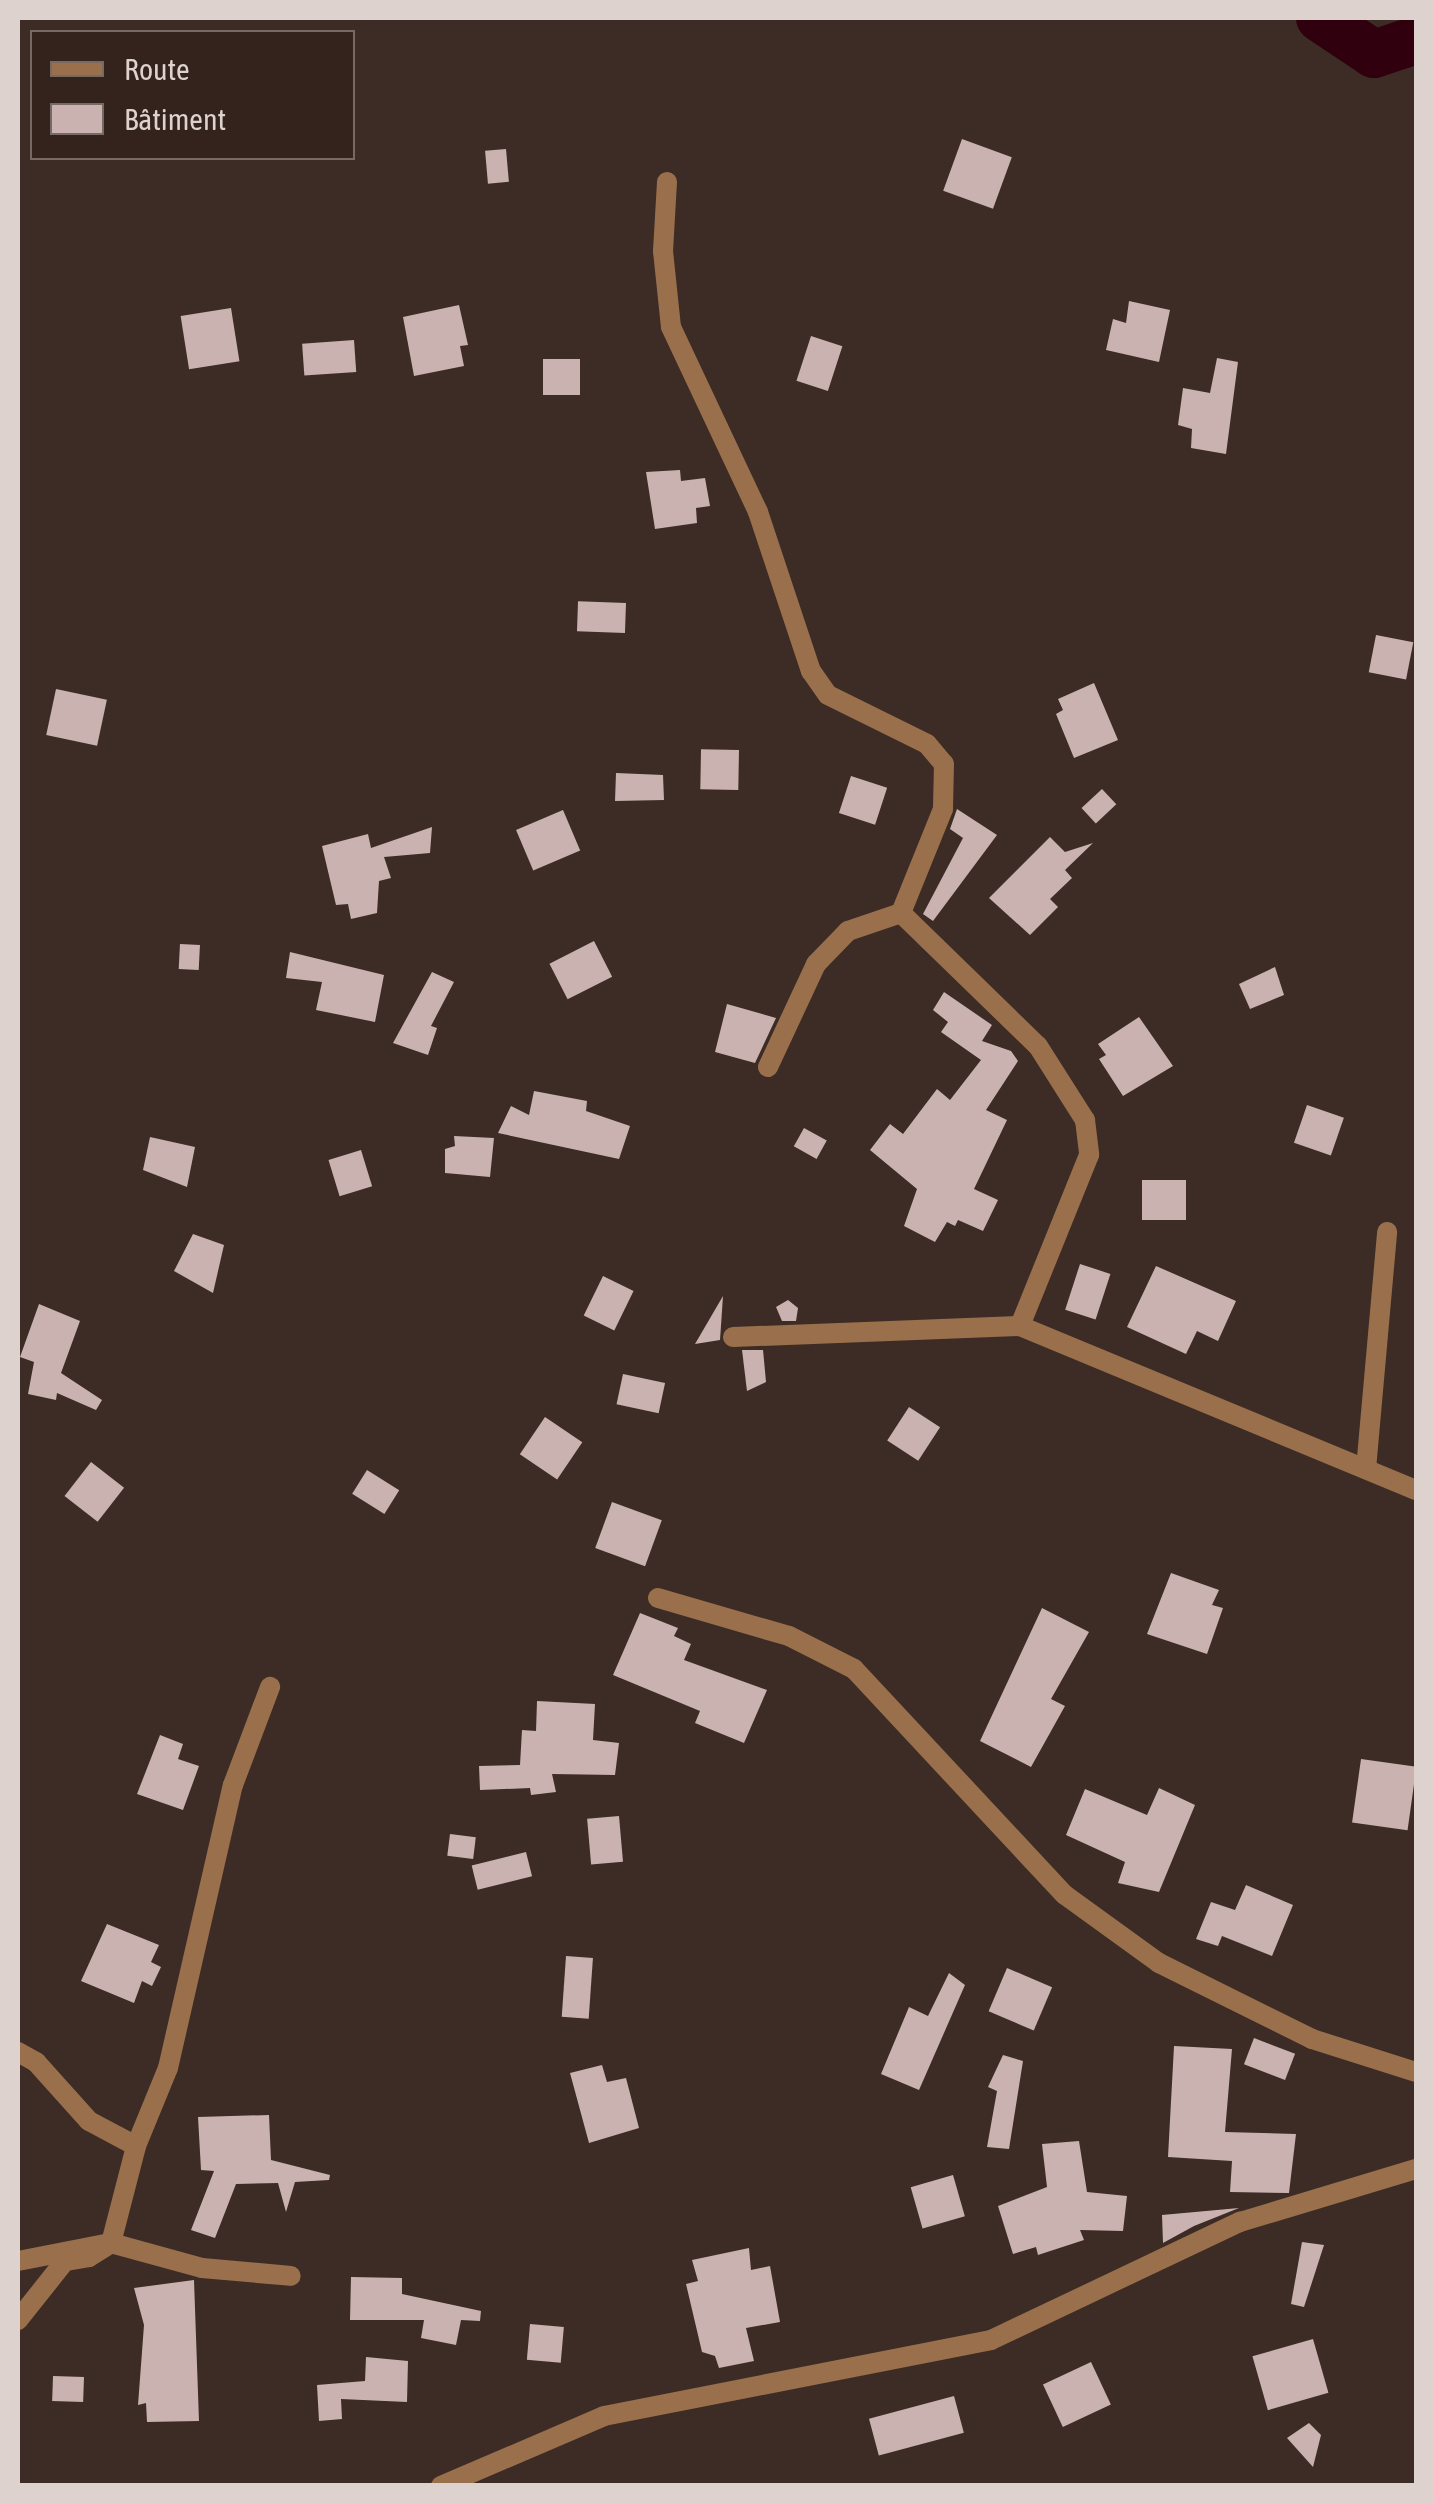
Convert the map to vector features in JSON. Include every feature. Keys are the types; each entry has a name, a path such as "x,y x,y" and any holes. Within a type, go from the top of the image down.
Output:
{"street":[{"path":"667,182 663,251 671,327 758,512 811,672 828,695 927,744 944,764 943,809 901,913 848,931 816,964 768,1067"},
{"path":"901,913 1038,1046 1085,1120 1089,1155 1020,1326"},
{"path":"1366,1469 1387,1232"},
{"path":"733,1336 1020,1326 1416,1490"},
{"path":"658,1598 788,1636 854,1668 1065,1894 1159,1962 1312,2039 1416,2072"},
{"path":"18,2320 65,2261 89,2257 111,2242 136,2146 168,2068 232,1785 270,1687"},
{"path":"18,2052 36,2062 90,2121 136,2146"},
{"path":"441,2486 604,2416 991,2340 1240,2222 1416,2169"},
{"path":"18,2261 111,2242 202,2268 291,2276"}],"building":[{"path":"962,139 1012,157 993,209 943,191"},
{"path":"506,149 509,182 488,184 485,151"},
{"path":"1129,301 1170,310 1159,362 1106,350 1113,319 1126,323"},
{"path":"459,305 468,345 460,346 464,366 414,376 403,317"},
{"path":"231,308 239,361 189,369 181,316"},
{"path":"811,336 842,346 828,391 796,381"},
{"path":"354,340 356,372 304,376 302,344"},
{"path":"1217,358 1238,362 1226,454 1191,448 1192,429 1178,425 1183,388 1210,393"},
{"path":"543,359 580,359 580,395 543,395"},
{"path":"680,470 681,481 705,478 710,506 696,508 697,523 655,529 646,472"},
{"path":"578,601 626,603 625,633 577,631"},
{"path":"1376,635 1413,642 1406,680 1369,672"},
{"path":"1094,683 1118,740 1074,758 1056,714 1063,710 1058,699"},
{"path":"56,689 107,700 97,746 46,735"},
{"path":"701,749 739,750 738,790 700,789"},
{"path":"616,773 663,775 664,800 615,801"},
{"path":"851,776 887,788 875,825 839,813"},
{"path":"1102,789 1116,804 1096,823 1082,808"},
{"path":"957,809 997,835 933,921 923,914 963,838 950,829"},
{"path":"563,810 580,851 533,870 516,830"},
{"path":"432,827 430,853 384,857 391,878 379,881 377,913 351,919 348,904 336,905 322,846 368,834 371,848"},
{"path":"1050,837 1065,852 1093,843 1065,870 1072,878 1050,899 1058,907 1030,935 989,898"},
{"path":"594,941 612,977 568,999 549,964"},
{"path":"180,944 200,945 199,970 179,969"},
{"path":"290,952 384,975 375,1022 316,1010 322,982 286,978"},
{"path":"1275,967 1284,995 1250,1009 1239,984"},
{"path":"432,972 454,982 431,1026 437,1028 428,1055 393,1043"},
{"path":"944,992 992,1025 982,1041 1011,1051 1018,1061 986,1110 1007,1120 974,1189 998,1200 983,1231 958,1220 955,1226 947,1222 935,1242 904,1226 917,1189 870,1150 890,1124 903,1134 937,1089 950,1100 981,1060 941,1032 948,1022 933,1010"},
{"path":"727,1004 776,1018 755,1063 715,1052"},
{"path":"1139,1017 1173,1066 1123,1096 1099,1059 1106,1055 1098,1044"},
{"path":"534,1091 587,1101 586,1111 630,1126 619,1159 498,1133 511,1106 529,1115"},
{"path":"1307,1105 1344,1118 1331,1156 1294,1143"},
{"path":"804,1128 827,1141 817,1159 794,1146"},
{"path":"454,1136 494,1138 490,1177 445,1173 445,1149 455,1146"},
{"path":"150,1137 195,1147 187,1187 143,1170"},
{"path":"361,1150 372,1186 340,1196 328,1160"},
{"path":"1142,1180 1186,1180 1186,1220 1142,1220"},
{"path":"193,1234 224,1245 213,1293 174,1271"},
{"path":"1080,1264 1110,1274 1096,1320 1065,1310"},
{"path":"1156,1266 1236,1301 1218,1341 1197,1331 1186,1354 1127,1327"},
{"path":"603,1276 634,1291 614,1330 584,1316"},
{"path":"723,1296 720,1340 695,1344"},
{"path":"788,1300 798,1308 796,1321 782,1321 776,1307"},
{"path":"39,1304 80,1321 61,1373 102,1400 96,1410 57,1393 56,1400 28,1394 34,1362 20,1357"},
{"path":"742,1350 763,1350 766,1382 747,1391"},
{"path":"623,1374 665,1383 659,1413 617,1404"},
{"path":"909,1407 940,1427 918,1461 887,1441"},
{"path":"545,1417 582,1442 557,1479 520,1454"},
{"path":"91,1462 124,1488 98,1522 65,1496"},
{"path":"367,1470 399,1490 384,1514 352,1494"},
{"path":"612,1502 662,1520 645,1566 595,1548"},
{"path":"1171,1573 1219,1590 1212,1605 1223,1608 1207,1654 1147,1634"},
{"path":"1042,1608 1089,1632 1051,1699 1065,1706 1031,1767 980,1741"},
{"path":"640,1613 678,1628 674,1636 691,1644 684,1660 767,1690 744,1743 695,1723 700,1711 613,1675"},
{"path":"537,1701 595,1704 593,1740 619,1743 615,1775 552,1774 556,1792 531,1795 530,1788 480,1790 479,1766 520,1765 522,1730 536,1731"},
{"path":"160,1735 183,1744 178,1759 199,1766 183,1810 137,1794"},
{"path":"1361,1759 1416,1767 1408,1830 1352,1822"},
{"path":"1159,1788 1195,1805 1159,1892 1118,1883 1125,1862 1066,1835 1085,1789 1147,1815"},
{"path":"619,1816 623,1862 591,1865 587,1819"},
{"path":"450,1834 476,1837 473,1859 447,1856"},
{"path":"526,1852 532,1876 478,1890 472,1866"},
{"path":"1246,1885 1293,1905 1272,1956 1222,1936 1218,1946 1196,1939 1211,1902 1235,1910"},
{"path":"107,1924 159,1945 151,1962 161,1967 152,1986 142,1981 134,2003 81,1981"},
{"path":"566,1956 593,1958 589,2019 562,2017"},
{"path":"1007,1968 1052,1987 1034,2030 989,2011"},
{"path":"949,1973 965,1985 919,2090 881,2074 909,2007 928,2016"},
{"path":"1254,2038 1295,2054 1285,2080 1244,2064"},
{"path":"1174,2046 1232,2049 1225,2132 1296,2134 1289,2193 1230,2192 1232,2161 1168,2157"},
{"path":"1003,2055 1023,2061 1009,2149 987,2147 997,2091 988,2087"},
{"path":"602,2065 607,2082 626,2078 639,2128 589,2143 570,2073"},
{"path":"269,2115 271,2160 330,2175 329,2180 295,2182 286,2212 278,2183 236,2184 215,2238 191,2230 214,2171 201,2170 198,2117"},
{"path":"1079,2141 1087,2192 1127,2196 1123,2231 1080,2230 1084,2240 1038,2255 1036,2247 1013,2254 998,2206 1047,2187 1042,2144"},
{"path":"953,2175 965,2216 923,2228 911,2187"},
{"path":"1239,2208 1194,2226 1163,2243 1162,2215"},
{"path":"1302,2242 1324,2245 1304,2307 1291,2304"},
{"path":"749,2248 751,2270 770,2266 780,2322 746,2328 754,2361 719,2368 715,2356 702,2352 686,2284 698,2281 692,2260"},
{"path":"351,2277 402,2278 402,2294 481,2311 480,2321 461,2320 456,2345 421,2338 424,2320 350,2320"},
{"path":"194,2280 199,2421 147,2422 146,2403 138,2405 144,2325 134,2288"},
{"path":"530,2324 564,2327 561,2363 527,2360"},
{"path":"1313,2339 1328,2393 1268,2410 1252,2356"},
{"path":"366,2357 408,2361 407,2402 341,2399 342,2419 319,2421 317,2385 365,2381"},
{"path":"1091,2362 1111,2405 1063,2427 1043,2384"},
{"path":"53,2376 84,2377 83,2402 52,2401"},
{"path":"954,2396 964,2433 879,2455 869,2419"},
{"path":"1309,2423 1321,2435 1313,2467 1287,2438"}],"waterway":[{"path":"1320,18 1374,54 1416,40"}]}
